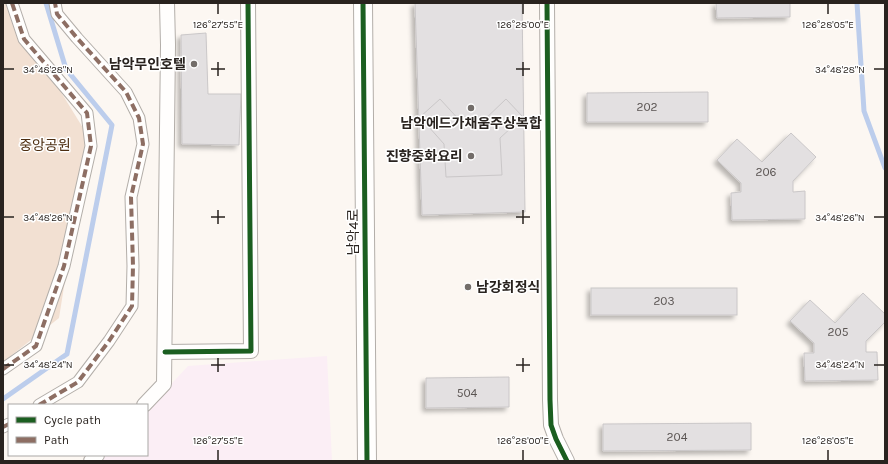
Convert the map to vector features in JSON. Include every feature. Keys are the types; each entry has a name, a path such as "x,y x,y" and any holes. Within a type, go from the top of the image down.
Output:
{"street":[{"path":"3,369 36,346 64,266 91,146 87,113 24,39 12,3"},
{"path":"41,404 78,382 109,341 132,306 133,266 131,197 143,144 139,118 126,92 57,14 55,3"},
{"path":"145,404 164,384 168,61 167,3"},
{"path":"164,352 251,351 248,3"},
{"name":"남악4로","path":"363,3 367,461"},
{"path":"546,3 551,425 567,461"}],"shaded area":[{"path":"327,356 332,461 101,461 105,456 148,456 148,409 188,366"}],"green space":[{"name":"중앙공원","path":"3,3 6,3 88,136 59,318 3,362"}],"building":[{"name":"남악에드가채움주상복합","path":"415,3 522,3 525,212 422,215"},
{"path":"716,3 790,3 790,17 717,18"},
{"name":"남악무인호텔","path":"206,33 208,94 241,94 239,145 182,144 181,35"},
{"path":"708,92 708,122 587,122 587,93"},
{"path":"440,99 461,122 481,123 506,99 523,117 500,138 502,175 446,177 444,144 420,117"},
{"path":"791,133 816,157 793,181 793,192 805,191 805,219 732,220 731,193 741,192 741,183 717,160 737,139 762,162"},
{"path":"591,288 737,288 737,315 591,315"},
{"path":"863,293 885,314 885,322 866,341 866,352 877,352 878,380 805,381 804,353 814,353 814,343 790,321 810,300 835,323"},
{"path":"509,377 509,407 426,408 426,378"},
{"path":"751,423 751,450 603,451 603,424"}],"waterway":[{"path":"3,399 67,354 112,125 66,69 46,3"},
{"path":"857,3 864,111 885,168"}],"marked path":[{"path":"3,369 36,346 64,266 91,146 87,113 24,39 12,3"},
{"path":"41,404 78,382 109,341 132,306 133,266 131,197 143,144 139,118 126,92 57,14 55,3"},
{"path":"3,427 8,424"}],"cycle path":[{"path":"165,352 251,351 248,3"},
{"path":"363,3 367,461"},
{"path":"547,3 551,425 567,461"}],"place":[{"name":"남악무인호텔","path":"194,64"},
{"name":"남악에드가채움주상복합","path":"471,108"},
{"name":"진향중화요리","path":"471,156"},
{"name":"남강회정식","path":"468,287"}]}
